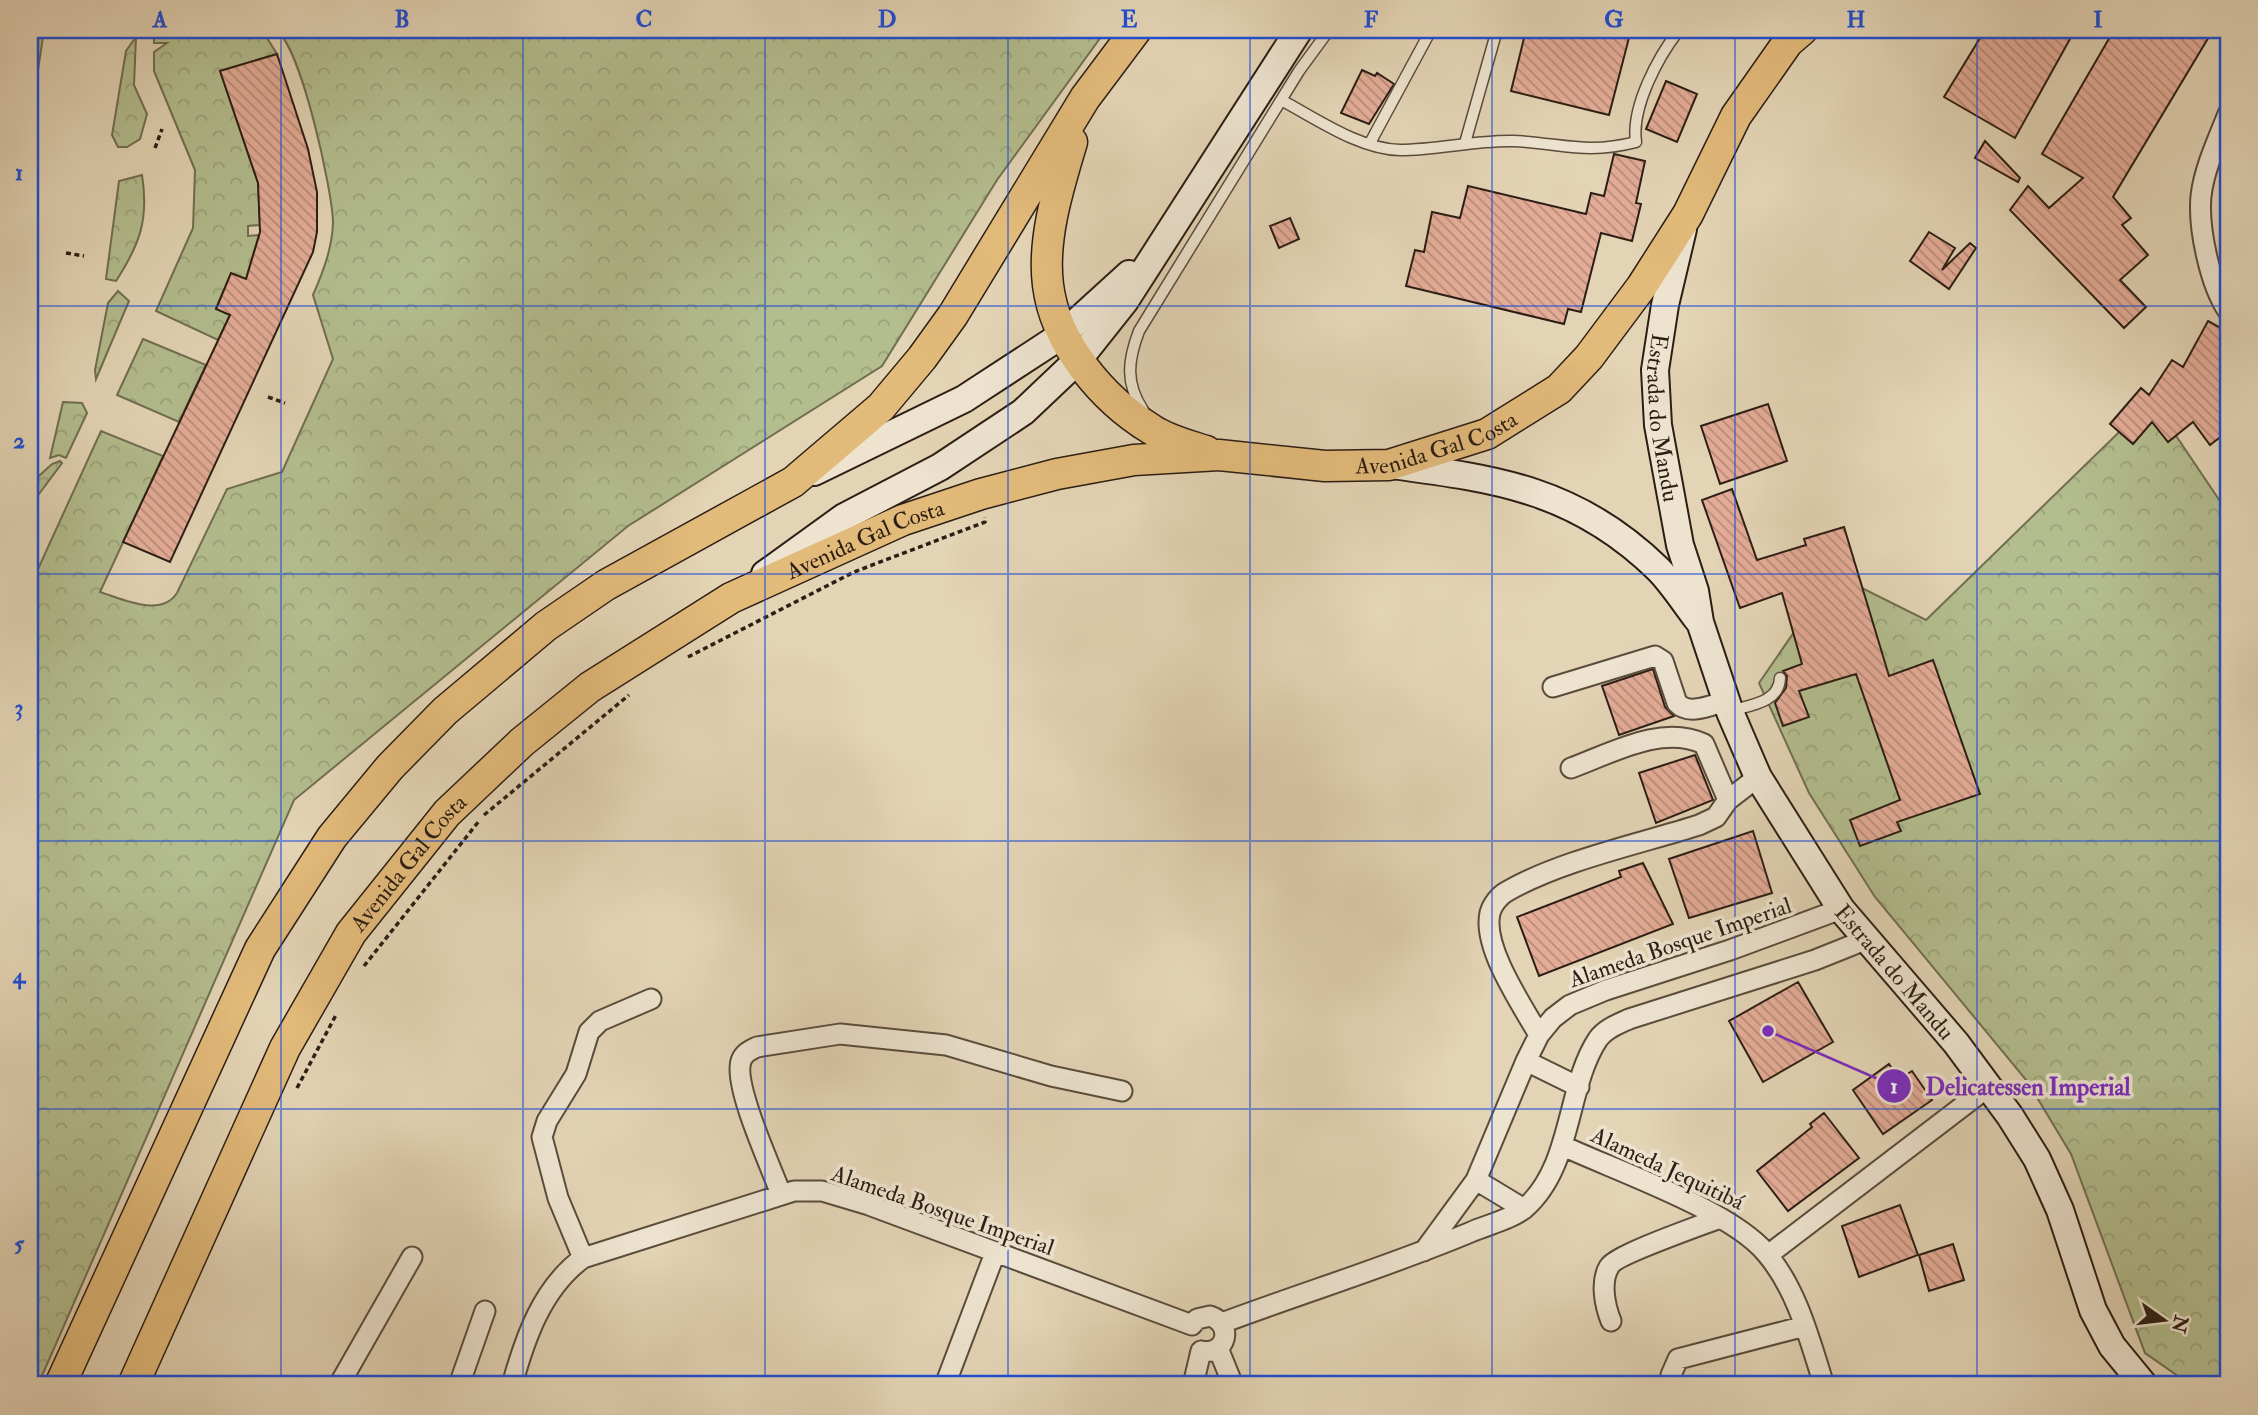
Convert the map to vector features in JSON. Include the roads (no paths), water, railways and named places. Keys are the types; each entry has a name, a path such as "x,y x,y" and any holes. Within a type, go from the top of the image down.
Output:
{"main road":[{"path":"793,482 881,407 922,358 953,315 1085,98 1136,30"},
{"path":"730,598 844,517 940,467 1023,412 1071,347 1160,244 1299,30"},
{"name":"Avenida Gal Costa","path":"133,1385 285,1048 351,933 447,813 522,742 590,687 730,598 903,520 981,494 1057,474 1134,460 1219,455 1325,466 1389,465 1487,434 1559,389 1589,357 1642,286 1688,214 1736,117 1795,33"},
{"path":"1085,98 1060,184 1048,254 1048,284 1071,347 1114,402 1152,430 1219,455"},
{"name":"Estrada do Mandu","path":"1688,214 1673,268 1655,370 1658,425 1668,493 1700,622 1728,706 1758,777 1841,909 1956,1043 2036,1159 2060,1210 2077,1266 2099,1322 2112,1346 2144,1385"},
{"path":"60,1385 260,949 332,837 365,796 445,711 546,625 606,585 793,482 1071,347"},
{"name":"Estrada do Mandu","path":"1389,465 1465,475 1532,490 1567,503 1606,525 1659,570 1700,622"}],"street":[{"path":"2228,114 2216,144 2201,197 2205,247 2222,302 2228,311"},
{"path":"1553,687 1655,656 1663,661 1677,704 1681,708 1688,711 1728,706"},
{"path":"1571,768 1657,738 1686,735 1704,744 1728,800"},
{"path":"1539,1035 1506,975 1490,935 1490,912 1495,902 1504,892 1553,871 1699,825 1716,817 1728,800 1758,777"},
{"name":"Alameda Bosque Imperial","path":"1424,1252 1476,1180 1526,1061 1539,1035 1553,1018 1570,1006 1606,989 1730,950 1841,909"},
{"name":"Alameda Bosque Imperial","path":"512,1385 543,1301 566,1270 583,1258 781,1194 822,1191 848,1198 1192,1325 1203,1316 1217,1318 1222,1323 1424,1252 1524,1209 1547,1179 1563,1146 1579,1087 1598,1040 1609,1029 1629,1019 1815,960 1865,940"},
{"path":"583,1258 558,1198 542,1137 547,1121 576,1074 589,1032 600,1021 652,999"},
{"path":"781,1194 740,1085 740,1063 746,1052 757,1047 840,1034 946,1045 1051,1076 1122,1091"},
{"path":"1526,1061 1579,1087"},
{"path":"1768,1255 1988,1087"},
{"name":"Alameda Jequitibá","path":"1563,1146 1737,1227 1768,1255 1805,1326 1824,1385"},
{"path":"1476,1180 1524,1209"},
{"path":"1611,1321 1604,1304 1606,1277 1615,1260 1720,1218"},
{"path":"945,1385 995,1253"},
{"path":"340,1385 412,1257"},
{"path":"459,1385 485,1311"},
{"path":"1193,1385 1210,1350 1226,1337 1222,1323"},
{"path":"1192,1325 1189,1337 1210,1350 1233,1385"},
{"path":"1671,1385 1671,1375 1678,1359 1805,1326"}],"lane":[{"path":"1166,436 1138,402 1130,381 1129,363 1133,347 1149,311 1329,30"},
{"path":"1370,143 1431,30"},
{"path":"1465,143 1497,30"},
{"path":"1282,100 1370,143 1398,150 1513,141 1581,150 1636,142 1634,125 1660,54 1679,30"},
{"path":"1728,706 1771,698 1779,686 1780,678"}],"place":[{"name":"Delicatessen Imperial","path":"1768,1031"}]}
